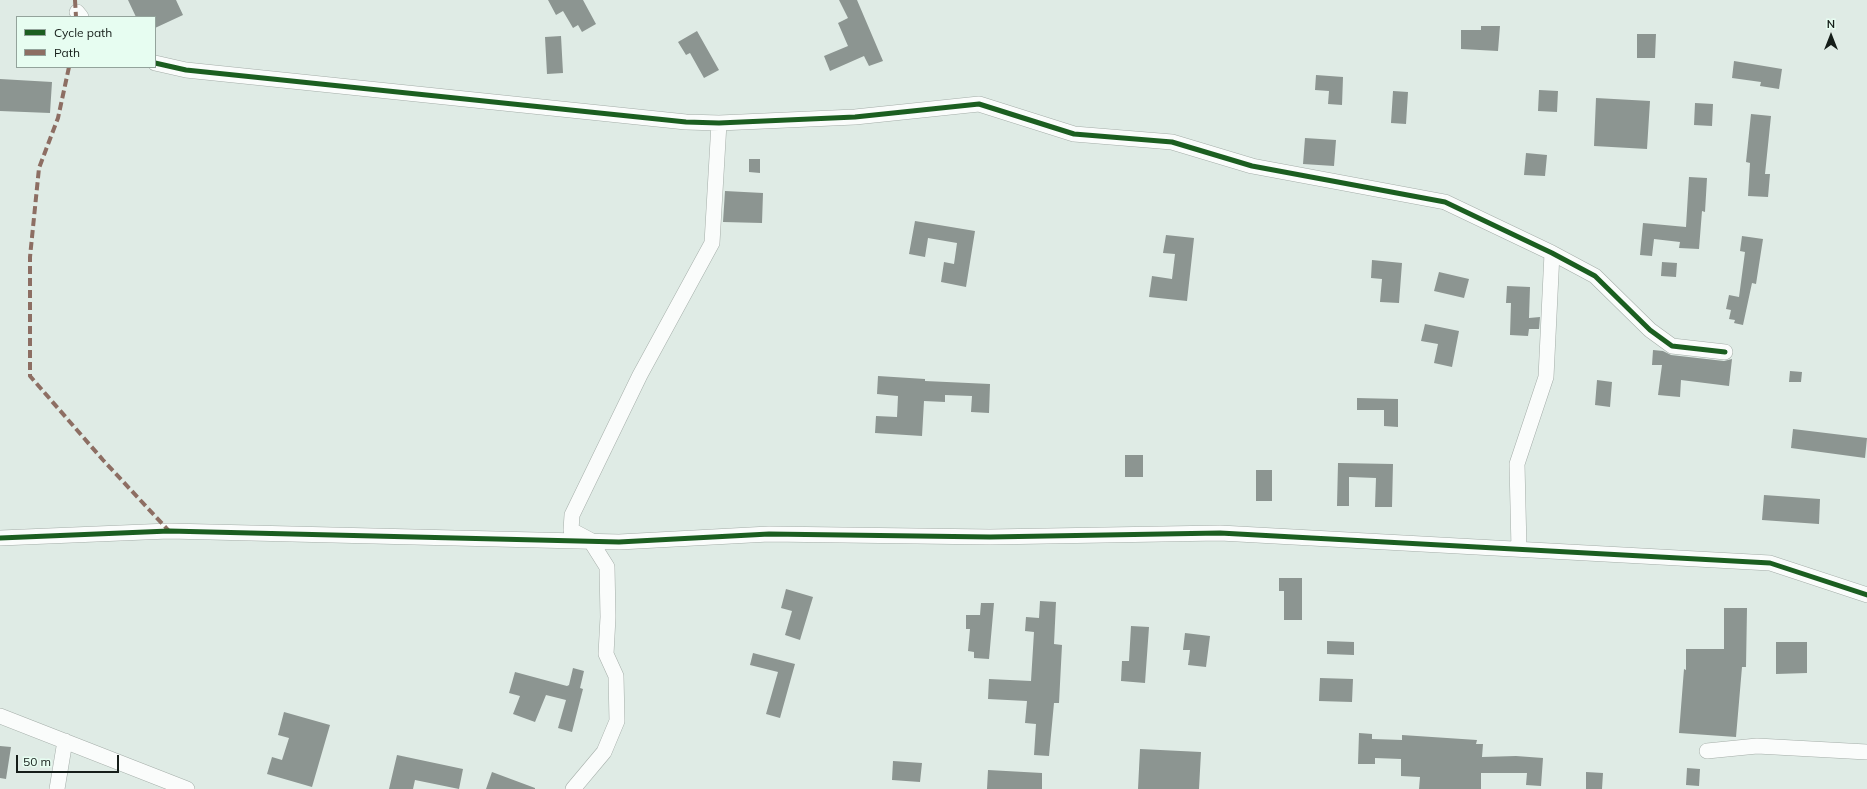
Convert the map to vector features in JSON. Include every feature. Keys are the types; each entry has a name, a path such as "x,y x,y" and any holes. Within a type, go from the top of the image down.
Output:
{"street":[{"path":"156,63 186,70 686,122 719,123 855,118 979,104 1074,134 1172,142 1252,166 1445,202 1552,253 1595,276 1650,330 1672,346 1725,352"},
{"path":"573,789 604,752 617,721 616,676 606,654 608,617 606,567 590,540 571,530 572,515 640,375 712,243 719,123"},
{"path":"1519,549 1517,464 1546,377 1552,253"},
{"path":"0,538 169,531 590,540 619,542 769,534 990,537 1220,533 1770,563 1867,595"},
{"path":"0,716 187,789"},
{"path":"57,789 65,741"},
{"path":"1706,751 1756,746 1867,752"}],"building":[{"path":"128,0 176,0 183,15 156,28 156,16 136,16"},
{"path":"548,0 583,0 596,24 582,32 578,25 573,28 563,11 556,15"},
{"path":"839,0 857,0 883,61 869,66 864,56 830,71 824,56 848,46 838,23 848,18"},
{"path":"1481,26 1500,26 1498,51 1461,49 1461,30 1481,30"},
{"path":"697,31 719,70 704,78 690,53 686,55 678,42"},
{"path":"1637,34 1656,34 1655,58 1637,58"},
{"path":"561,36 563,73 547,74 545,37"},
{"path":"1734,61 1782,69 1779,89 1760,86 1761,82 1732,78"},
{"path":"1316,75 1343,77 1342,105 1328,104 1329,91 1315,90"},
{"path":"0,79 52,82 50,113 0,111"},
{"path":"1539,90 1558,91 1557,112 1538,111"},
{"path":"1393,91 1408,92 1406,124 1391,123"},
{"path":"1596,98 1650,101 1647,149 1594,146"},
{"path":"1695,103 1713,104 1712,126 1694,125"},
{"path":"1751,114 1771,116 1765,174 1770,174 1768,197 1748,196 1750,163 1746,162"},
{"path":"1305,138 1336,140 1334,166 1303,164"},
{"path":"1526,153 1547,155 1545,176 1524,175"},
{"path":"749,159 760,159 760,173 749,172"},
{"path":"1689,177 1707,178 1705,212 1702,211 1699,249 1679,248 1680,242 1654,239 1652,256 1640,255 1643,223 1686,227"},
{"path":"725,191 763,193 762,223 723,222"},
{"path":"915,221 975,231 966,287 941,282 944,262 954,264 957,243 928,238 925,257 909,254"},
{"path":"1166,235 1194,238 1187,301 1149,297 1152,276 1172,279 1175,254 1163,253"},
{"path":"1742,236 1763,239 1756,284 1752,283 1743,325 1734,323 1735,320 1729,319 1731,310 1726,309 1729,295 1739,297 1745,252 1740,251"},
{"path":"1372,260 1402,263 1399,303 1380,302 1382,279 1371,278"},
{"path":"1662,262 1677,263 1676,277 1661,276"},
{"path":"1439,272 1469,279 1464,298 1434,291"},
{"path":"1507,286 1530,287 1529,318 1540,317 1539,329 1529,329 1528,336 1510,335 1511,303 1506,303"},
{"path":"1425,324 1459,331 1452,367 1434,363 1438,344 1421,341"},
{"path":"1653,350 1663,351 1671,355 1724,361 1732,359 1729,386 1681,380 1680,397 1658,395 1662,365 1652,365"},
{"path":"1790,371 1802,372 1801,382 1789,382"},
{"path":"878,376 925,379 925,381 990,384 989,413 971,412 972,396 945,395 945,402 924,401 922,436 875,433 876,416 897,417 898,396 877,394"},
{"path":"1597,380 1612,382 1610,407 1595,405"},
{"path":"1357,398 1398,399 1398,427 1384,426 1384,410 1357,410"},
{"path":"1793,429 1867,438 1865,458 1791,448"},
{"path":"1125,455 1143,455 1143,477 1125,477"},
{"path":"1338,463 1393,464 1392,507 1375,507 1376,478 1349,477 1349,506 1337,506"},
{"path":"1256,470 1272,470 1272,501 1256,501"},
{"path":"1764,495 1820,499 1819,524 1762,520"},
{"path":"1279,578 1302,578 1302,620 1284,620 1284,591 1279,591"},
{"path":"786,589 813,597 800,640 785,635 792,611 781,608"},
{"path":"1040,601 1056,602 1054,644 1062,645 1059,703 1054,703 1049,756 1034,755 1036,724 1025,723 1027,701 988,699 989,679 1031,681 1034,632 1025,631 1026,617 1039,618"},
{"path":"981,603 994,603 989,659 974,658 974,652 968,651 970,629 966,629 966,615 980,615"},
{"path":"1724,608 1747,608 1746,667 1742,667 1736,737 1679,733 1684,669 1686,670 1686,649 1724,649"},
{"path":"1131,626 1149,627 1145,683 1121,681 1122,661 1129,661"},
{"path":"1185,633 1210,636 1206,667 1188,665 1190,650 1183,650"},
{"path":"1327,641 1354,642 1354,655 1327,654"},
{"path":"1776,642 1807,642 1807,673 1776,674"},
{"path":"753,653 795,664 780,718 766,714 778,672 750,665"},
{"path":"573,668 584,671 580,688 583,689 572,732 558,728 566,700 546,695 535,722 513,714 520,696 509,693 515,672 567,686 569,685"},
{"path":"1320,678 1353,679 1352,702 1319,701"},
{"path":"284,712 330,725 312,787 267,774 272,757 282,760 289,738 278,735"},
{"path":"1359,733 1372,734 1372,739 1402,740 1402,735 1477,740 1476,744 1483,744 1482,757 1516,756 1543,758 1541,786 1526,785 1527,773 1481,773 1481,789 1419,789 1420,777 1401,776 1401,759 1375,758 1375,764 1358,764"},
{"path":"0,746 11,747 6,779 0,778"},
{"path":"1140,749 1201,752 1199,789 1138,789"},
{"path":"397,755 463,769 459,789 415,780 413,789 389,789"},
{"path":"893,761 922,763 920,782 892,780"},
{"path":"1687,768 1700,769 1699,786 1686,785"},
{"path":"988,770 1042,773 1042,789 987,789"},
{"path":"492,772 535,788 535,789 486,789"},
{"path":"1586,772 1603,773 1602,789 1586,789"}],"marked path":[{"path":"75,0 76,16"},
{"path":"69,68 58,118 39,168 30,257 30,376 103,460 169,531"}],"cycle path":[{"path":"156,63 186,70 686,122 719,123 855,117 979,104 1074,134 1172,142 1252,166 1445,202 1552,253 1595,276 1650,330 1672,346 1725,352"},
{"path":"0,538 169,531 619,542 769,534 990,537 1220,533 1770,563 1867,595"}]}
